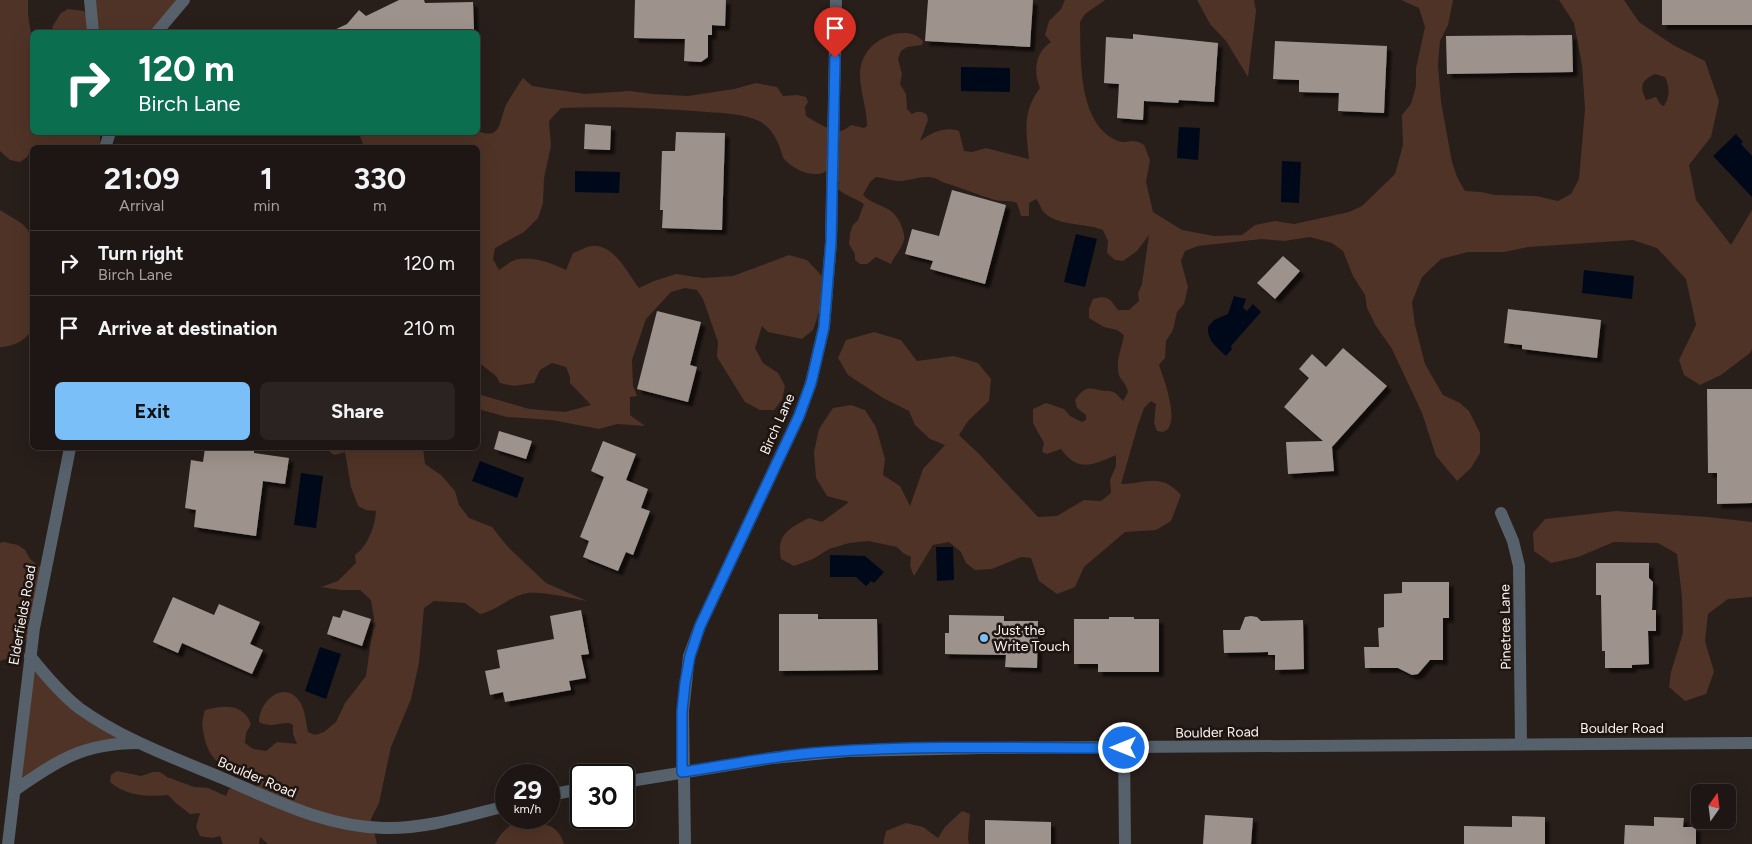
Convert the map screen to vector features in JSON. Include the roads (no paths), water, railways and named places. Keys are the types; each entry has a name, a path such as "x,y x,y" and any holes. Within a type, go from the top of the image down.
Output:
{"street":[{"path":"90,0 93,30"},
{"path":"159,30 184,0"},
{"name":"Birch Lane","path":"685,844 682,711 690,656 700,626 799,416 811,383 824,327 831,242 836,0"},
{"name":"Elderfields Road","path":"8,844 30,656 45,569 70,450"},
{"name":"Pinetree Lane","path":"1501,513 1513,541 1519,566 1521,744"},
{"name":"Boulder Road","path":"30,656 51,684 78,707 109,727 141,743 314,816 344,824 384,828 430,826 495,809"},
{"name":"Boulder Road","path":"635,780 772,758 824,752 983,748 1752,742"},
{"path":"15,790 48,767 86,749 113,743 141,743"},
{"path":"1124,748 1125,844"}],"water":[{"path":"961,67 1010,68 1010,92 961,91"},
{"path":"1179,127 1200,128 1198,160 1177,158"},
{"path":"1736,134 1743,142 1741,144 1752,156 1752,197 1713,156"},
{"path":"1282,161 1301,162 1299,203 1281,202"},
{"path":"575,171 620,172 619,193 575,192"},
{"path":"1076,234 1097,239 1085,287 1064,282"},
{"path":"1584,270 1634,276 1632,299 1582,293"},
{"path":"1234,296 1246,299 1243,308 1247,311 1253,304 1261,312 1231,346 1232,349 1226,356 1211,340 1208,327 1214,320 1228,314"},
{"path":"480,461 524,478 517,498 472,481"},
{"path":"301,473 323,476 316,528 294,525"},
{"path":"936,547 953,547 954,580 937,581"},
{"path":"830,555 865,556 884,572 874,583 871,581 866,586 856,577 830,577"},
{"path":"320,647 341,654 326,699 305,691"}],"place":[{"name":"Just the Write Touch","path":"984,638"}]}
